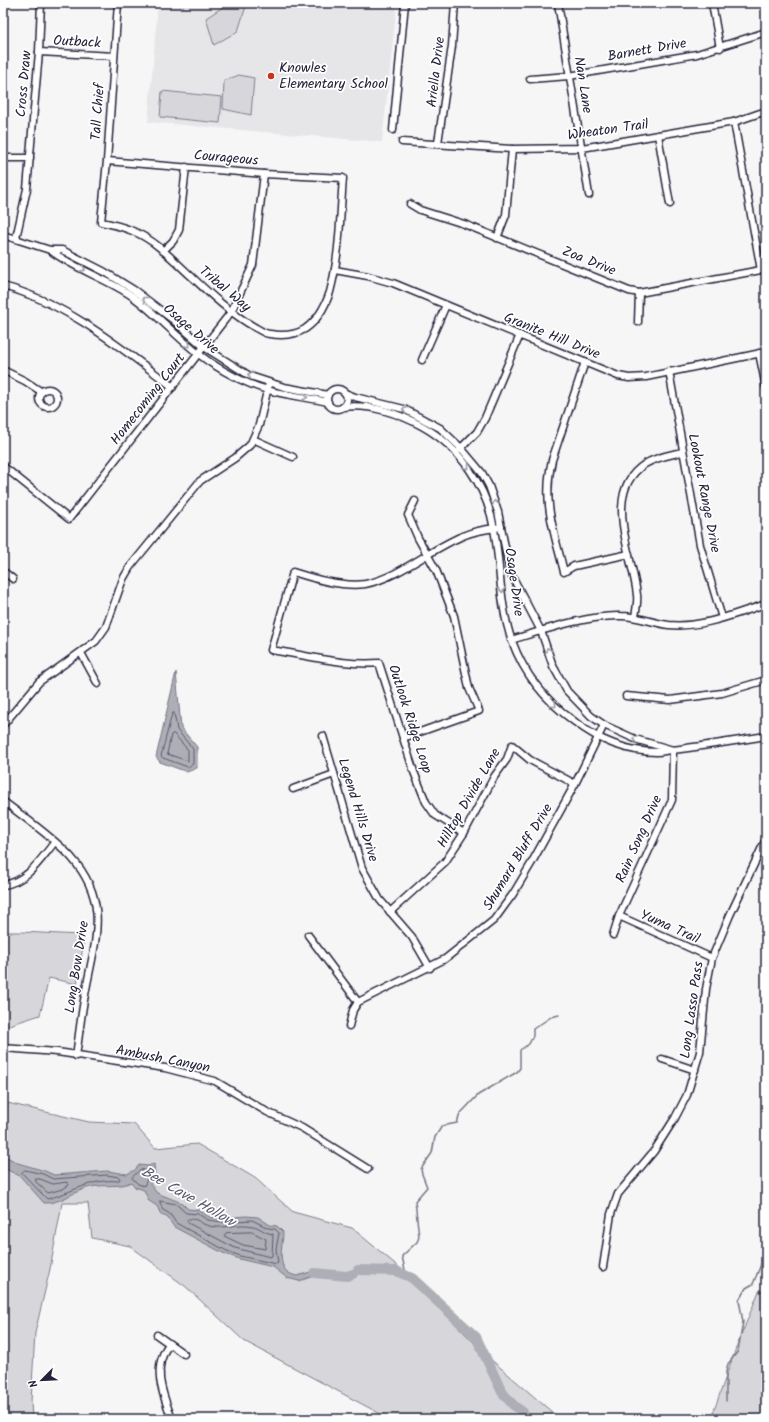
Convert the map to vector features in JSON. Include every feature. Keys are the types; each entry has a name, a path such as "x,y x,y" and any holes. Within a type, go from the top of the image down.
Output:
{"street":[{"name":"Cross Draw","path":"16,238 25,202 30,158 39,52 41,3"},
{"name":"Tall Chief","path":"101,222 107,161 118,3"},
{"path":"393,130 405,3"},
{"name":"Ariella Drive","path":"438,143 452,46 455,3"},
{"name":"Nan Lane","path":"558,3 589,195"},
{"path":"712,3 720,48"},
{"name":"Barnett Drive","path":"530,78 570,76 697,54 720,48 766,32"},
{"name":"Outback","path":"39,52 114,56"},
{"name":"Wheaton Trail","path":"402,142 512,148 582,148 734,122 766,111"},
{"path":"734,122 763,270"},
{"path":"658,135 670,204"},
{"path":"497,238 506,215 512,148"},
{"path":"3,158 30,158"},
{"name":"Courageous","path":"107,161 264,174 343,178"},
{"path":"163,251 173,241 179,230 186,167"},
{"name":"Homecoming Court","path":"3,466 69,519 231,312 253,265 264,174"},
{"name":"Tribal Way","path":"101,222 118,225 139,233 163,251 231,312 268,334 287,335 300,332 311,325 321,312 329,293 335,270 343,178"},
{"name":"Zoa Drive","path":"410,204 420,210 497,238 629,291 639,292 763,270"},
{"name":"Osage Drive","path":"3,235 50,250 131,296 164,321 199,354 232,375 268,390 328,402"},
{"name":"Osage Drive","path":"50,250 62,250 105,272 134,290 172,319 204,347 250,376 269,383 328,395"},
{"name":"Granite Hill Drive","path":"335,270 368,276 393,283 618,376 629,378 766,352"},
{"path":"3,286 32,296 64,311 104,335 173,387"},
{"path":"638,322 639,292"},
{"path":"422,360 446,305"},
{"path":"456,453 477,432 485,418 520,336"},
{"path":"759,353 766,387"},
{"path":"585,362 552,460 548,477 547,503 564,572 574,566 629,554"},
{"path":"3,370 25,381 42,392"},
{"name":"Lookout Range Drive","path":"669,371 682,452 700,545 722,618"},
{"path":"3,725 39,682 96,641 106,627 123,579 178,507 200,481 235,458 250,445 259,426 269,383"},
{"path":"336,389 345,393 347,401 344,407 335,408 328,402 328,395 336,389"},
{"name":"Osage Drive","path":"345,393 355,397 404,409 440,428 462,448 482,473 489,486 498,512 504,607 511,640 525,669 544,695 563,714 597,737 636,750 655,752 766,736"},
{"name":"Osage Drive","path":"344,407 351,406 376,410 417,423 441,439 456,453 465,463 482,490 498,527 510,572 541,631 553,666 567,691 591,716 604,725 635,739 673,750"},
{"path":"253,439 293,456"},
{"path":"635,617 637,597 624,533 622,497 626,484 632,474 645,464 657,458 682,452"},
{"path":"403,738 479,712 469,688 454,616 442,583 418,538 408,515 415,501"},
{"path":"427,554 465,534 498,527"},
{"name":"Outlook Ridge Loop","path":"427,554 396,573 365,584 340,583 315,579 293,572 271,650 323,660 363,664 379,663 414,772 426,802 435,815 464,834"},
{"path":"3,571 13,579"},
{"path":"511,640 563,624 620,616 635,617 674,625 702,624 766,604"},
{"path":"81,653 98,684"},
{"path":"626,696 670,700 722,693 766,680"},
{"name":"Shumard Bluff Drive","path":"358,1002 430,968 445,959 494,920 513,894 574,784 604,725"},
{"name":"Legend Hills Drive","path":"323,736 362,868 380,900 412,937 430,968"},
{"name":"Hilltop Divide Lane","path":"390,912 445,862 464,834 494,776 507,759 512,746 530,760 574,784"},
{"name":"Rain Song Drive","path":"613,935 618,916 672,800 673,750"},
{"path":"293,789 334,774"},
{"name":"Long Bow Drive","path":"3,801 71,857 89,884 98,914 96,942 85,996 76,1056"},
{"name":"Long Lasso Pass","path":"603,1267 611,1214 618,1194 654,1152 687,1095 696,1070 700,1052 706,989 712,958 730,915 766,839"},
{"path":"3,885 16,882 28,874 54,843"},
{"name":"Yuma Trail","path":"618,916 712,958"},
{"path":"308,935 358,1002 353,1010 349,1026"},
{"name":"Ambush Canyon","path":"3,1048 57,1052 165,1068 215,1081 267,1112 302,1128 368,1169"},
{"path":"662,1059 696,1070"},
{"path":"157,1335 184,1354"},
{"path":"169,1344 166,1348 159,1368 161,1390 172,1419"}],"shaded area":[{"name":"Knowles Elementary School","path":"158,3 397,3 382,142 148,122"},
{"path":"229,3 247,3 238,31 214,45 206,18"},
{"path":"239,75 254,78 251,115 223,109 224,81"},
{"path":"162,91 222,97 220,123 160,117"},
{"path":"3,932 80,935 80,940 84,940 77,984 49,978 40,1015 3,1027"},
{"path":"3,1102 89,1122 134,1124 155,1148 197,1144 255,1178 293,1212 352,1228 400,1268 488,1357 560,1419 390,1419 244,1341 185,1286 130,1246 92,1238 88,1203 62,1203 50,1269 35,1333 31,1402 32,1419 3,1419"},
{"path":"759,1291 766,1292 766,1419 711,1419 736,1348"}],"water":[{"path":"176,672 181,728 197,747 197,768 187,772 160,762 156,757"},
{"path":"3,1155 18,1163 54,1175 107,1171 127,1174 135,1170 139,1165 148,1166 154,1164 155,1174 150,1184 157,1193 182,1203 188,1209 199,1210 209,1217 258,1217 270,1225 277,1226 283,1232 281,1258 285,1270 290,1274 297,1276 317,1270 327,1274 317,1275 299,1281 287,1278 273,1267 239,1259 223,1253 174,1227 167,1217 161,1215 157,1206 149,1201 144,1190 135,1187 131,1182 122,1185 91,1187 62,1199 50,1203 44,1203 20,1176 3,1168"},
{"path":"494,1384 505,1390 524,1408 524,1411 521,1413 518,1412 509,1405 495,1388"}],"waterway":[{"path":"406,1275 402,1256 417,1242 419,1237 415,1201 427,1187 421,1169 432,1153 435,1137 442,1126 457,1123 460,1114 478,1095 517,1072 520,1068 520,1050 529,1044 533,1036 533,1029 551,1017 559,1015"},
{"path":"726,1401 726,1372 728,1364 738,1351 743,1322 739,1300 746,1288 753,1284 764,1257"},
{"name":"Bee Cave Hollow","path":"358,1270 396,1271 412,1278 476,1337 502,1392 513,1405 523,1412"},
{"name":"Bee Cave Hollow","path":"314,1273 347,1276 353,1274"}],"place":[{"name":"Knowles Elementary School","path":"271,76"}]}
